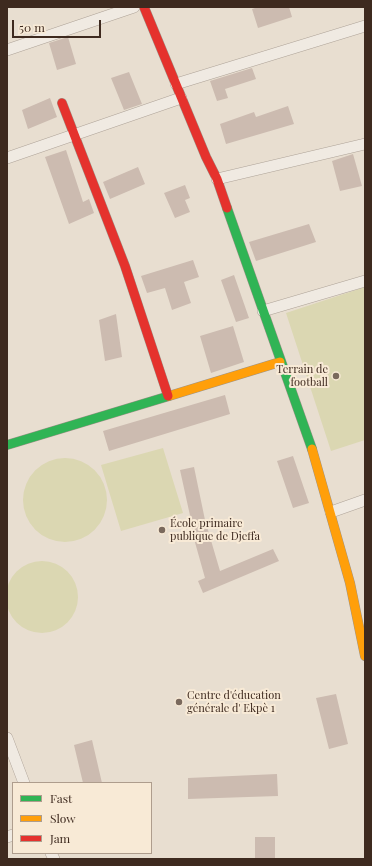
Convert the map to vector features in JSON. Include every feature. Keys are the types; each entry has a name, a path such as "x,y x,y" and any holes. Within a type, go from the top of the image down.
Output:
{"street":[{"path":"7,50 134,7"},
{"path":"144,7 206,157 217,179 306,434 331,512 362,623 365,656"},
{"path":"176,84 365,26"},
{"path":"7,158 181,98"},
{"path":"62,103 125,266 168,396"},
{"path":"217,179 365,144"},
{"path":"263,311 365,281"},
{"path":"7,445 280,362"},
{"path":"331,512 365,500"},
{"path":"7,738 24,782"}],"shaded area":[{"name":"Terrain de football","path":"365,287 365,440 331,451 286,313"},
{"path":"163,448 183,513 121,531 101,465"},
{"path":"65,458 73,459 88,465 100,477 106,492 106,508 100,523 88,535 73,541 65,542 57,541 42,535 30,523 24,508 23,500 24,492 30,477 42,465 57,459"},
{"path":"42,561 56,564 68,571 75,583 78,597 75,611 68,623 56,630 42,633 28,630 16,623 9,611 6,597 9,583 16,571 28,564"}],"building":[{"path":"258,7 289,7 292,17 258,28 252,9"},
{"path":"68,37 76,64 57,70 49,43"},
{"path":"252,68 256,79 225,89 228,98 217,101 210,81"},
{"path":"129,72 142,104 124,110 111,78"},
{"path":"50,98 57,117 28,129 22,110"},
{"path":"288,106 294,124 226,144 220,124 254,112 256,117"},
{"path":"66,150 83,202 89,199 94,213 69,224 45,157"},
{"path":"353,154 362,186 340,191 332,161"},
{"path":"138,167 145,184 110,199 103,182"},
{"path":"185,185 190,198 185,200 190,212 175,218 164,193"},
{"path":"309,224 316,242 256,261 249,242"},
{"path":"193,260 199,277 184,282 191,303 172,310 165,288 147,293 141,276"},
{"path":"234,275 249,318 236,322 221,280"},
{"path":"116,314 122,357 105,361 99,320"},
{"path":"233,326 244,362 211,373 200,336"},
{"path":"225,395 230,414 109,451 103,431"},
{"path":"293,456 309,503 293,508 277,461"},
{"path":"194,467 205,520 220,571 273,549 279,561 203,593 198,581 205,578 189,521 191,520 180,470"},
{"path":"336,694 348,744 329,749 316,698"},
{"path":"92,740 102,782 83,782 74,745"},
{"path":"277,774 278,796 188,799 188,778"},
{"path":"255,837 275,837 275,859 255,859"}],"traffic: fast":[{"path":"227,208 312,449"},
{"path":"7,445 169,396"}],"traffic: slow":[{"path":"169,396 280,362"},
{"path":"312,449 350,583 365,656"}],"traffic: jam":[{"path":"144,7 206,157 217,179 227,208"},
{"path":"62,103 125,266 168,396"}],"place":[{"name":"Terrain de football","path":"336,376"},
{"name":"École primaire publique de Djeffa","path":"162,530"},
{"name":"Centre d'éducation générale d' Ekpè 1","path":"179,702"}]}
